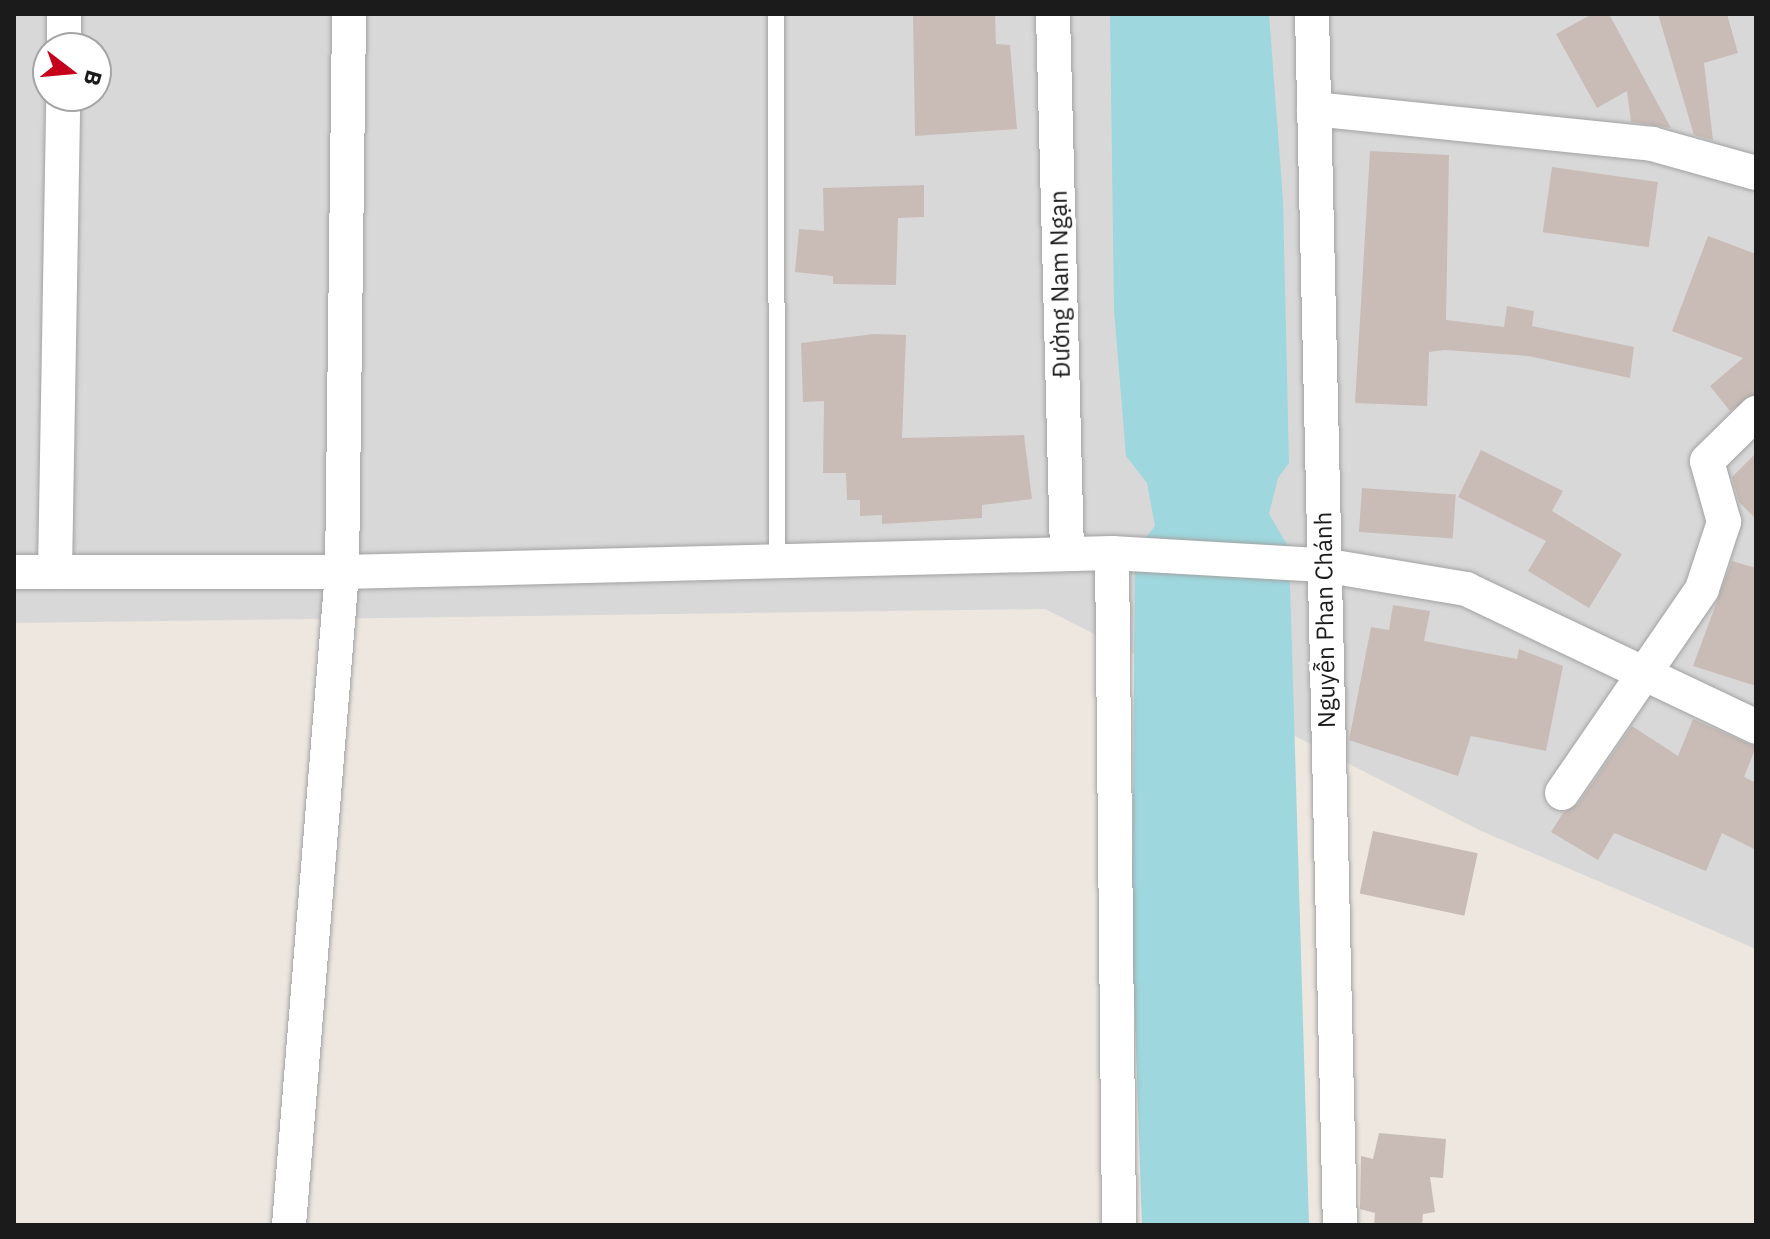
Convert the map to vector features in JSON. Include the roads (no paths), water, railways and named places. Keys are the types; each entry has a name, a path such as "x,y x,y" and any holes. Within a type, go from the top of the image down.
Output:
{"street":[{"path":"289,1225 342,572 349,14"},
{"name":"Đường Nam Ngạn","path":"1053,14 1067,553"},
{"name":"Nguyễn Phan Chánh","path":"1312,14 1310,564 1340,1225"},
{"path":"1314,109 1652,144 1756,173"},
{"path":"55,572 63,112"},
{"path":"1562,793 1702,589 1722,540 1722,511 1707,461 1756,413"},
{"path":"14,572 342,572 1067,553 1310,564 1466,589 1642,677 1756,727"},
{"path":"1119,1225 1121,554"}],"lane":[{"path":"776,14 777,561"}],"water":[{"path":"1110,14 1269,14 1283,200 1289,463 1278,478 1269,514 1289,548 1309,1225 1142,1225 1132,932 1135,563 1137,548 1155,526 1147,483 1126,456 1114,310"}]}
